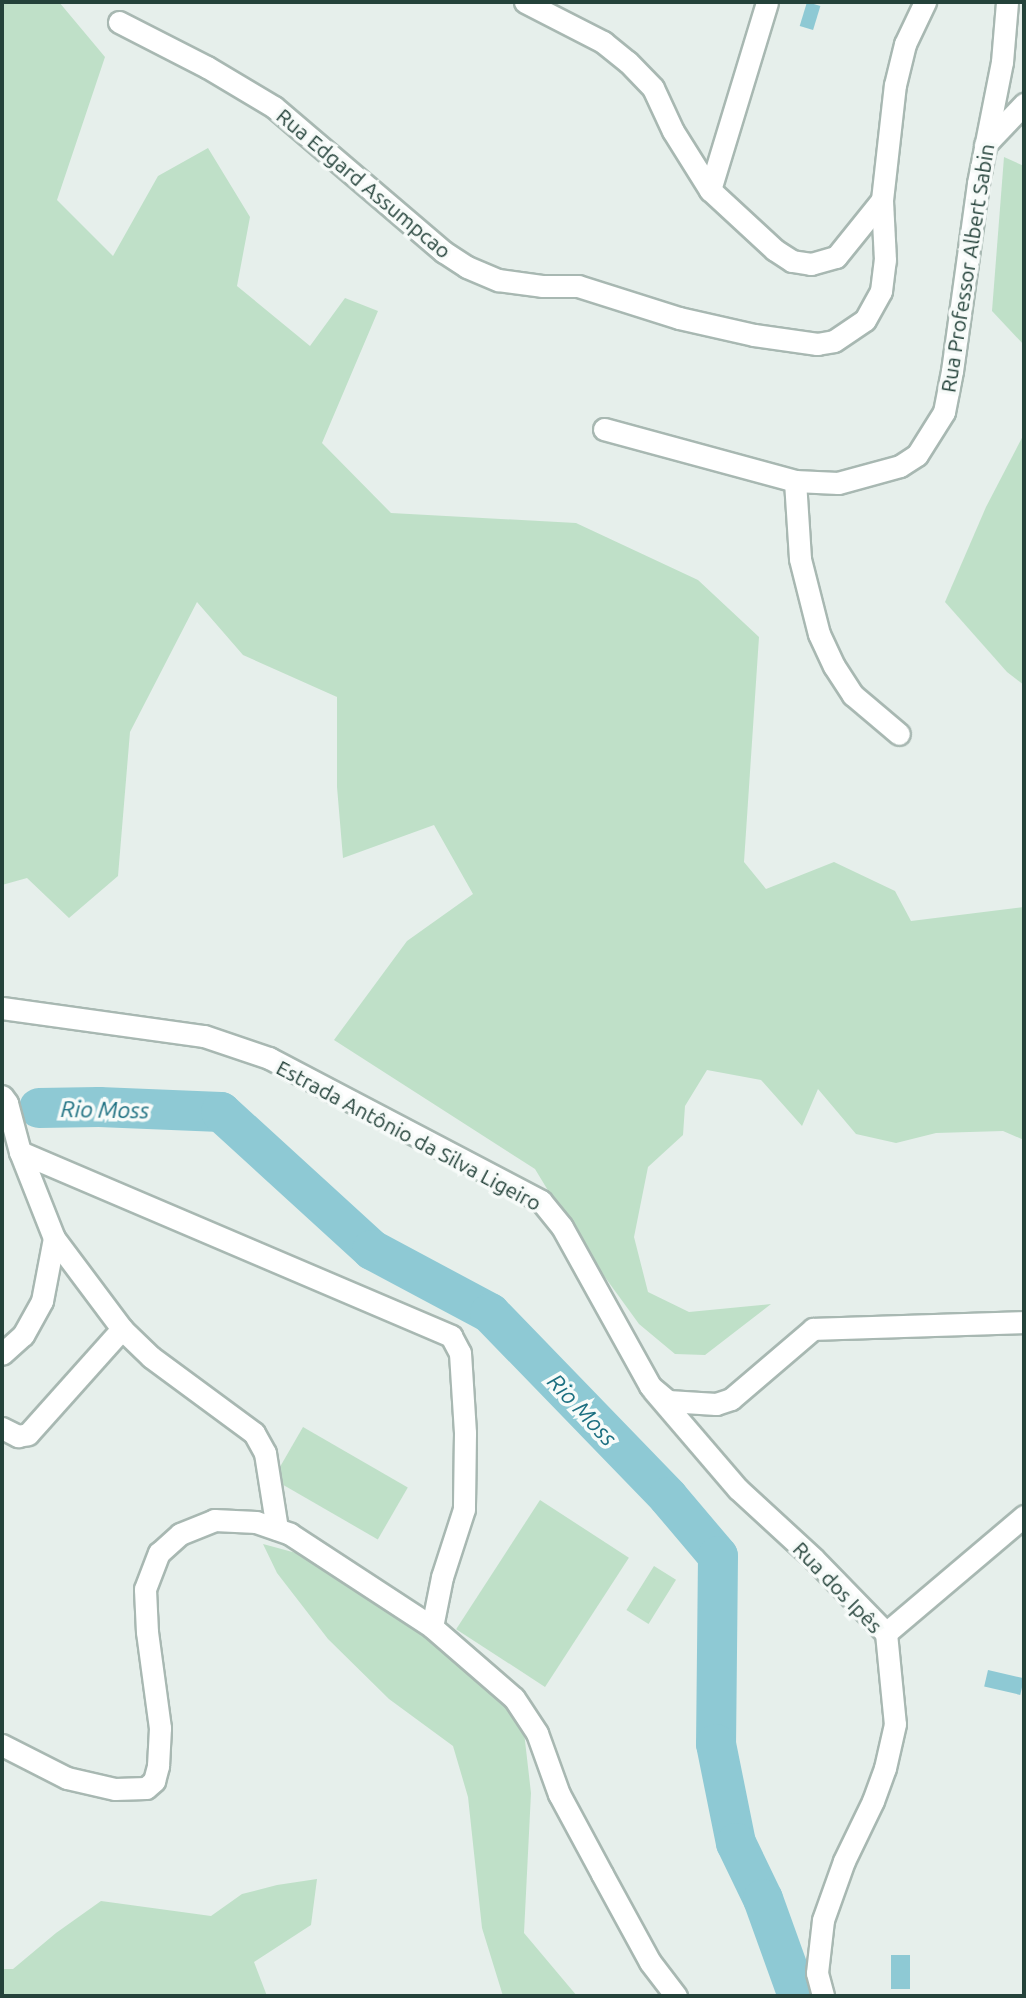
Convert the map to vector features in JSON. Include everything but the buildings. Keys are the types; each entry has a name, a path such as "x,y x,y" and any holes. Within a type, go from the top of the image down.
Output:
{"street":[{"path":"525,2 603,42 628,62 653,88 673,131 710,190 775,250 792,261 811,264 836,257 883,200"},
{"path":"710,190 767,2"},
{"name":"Rua Edgard Assumpcao","path":"119,22 207,67 274,107 444,251 467,267 498,280 542,286 578,286 679,318 754,335 817,344 834,341 865,320 881,291 885,260 883,200 895,85 905,44 925,2"},
{"name":"Rua Professor Albert Sabin","path":"604,429 795,481 838,483 900,466 916,455 932,435 944,412 953,371 985,145 1002,62 1007,2"},
{"path":"985,145 1024,104"},
{"path":"795,481 800,559 819,634 834,666 853,695 899,734"},
{"name":"Estrada Antônio da Silva Ligeiro","path":"2,1008 204,1036 269,1058 541,1201 562,1227 650,1386"},
{"path":"2,1096 7,1103 20,1152 54,1238 122,1329 151,1357 254,1433 265,1453 277,1529"},
{"path":"20,1152 451,1336 460,1353 465,1433 464,1509 442,1577 432,1627"},
{"path":"2,1354 23,1335 42,1301 54,1238"},
{"path":"650,1386 668,1401 716,1404 740,1391 813,1329 1024,1322"},
{"path":"2,1428 18,1436 28,1433 122,1329"},
{"name":"Rua dos Ipês","path":"650,1386 738,1489 814,1559 886,1633 895,1724 885,1768 873,1801 844,1861 823,1920 817,1973 823,1996"},
{"path":"886,1633 1024,1516"},
{"path":"2,1745 67,1778 115,1789 146,1788 154,1781 158,1766 160,1728 147,1632 145,1589 159,1553 180,1534 214,1520 256,1521 290,1534 432,1627 514,1698 537,1733 559,1794 602,1874 650,1962 676,1996"}],"green space":[{"path":"2,2 59,2 105,57 57,200 113,256 158,176 208,148 250,217 237,286 310,346 345,298 378,311 322,443 391,513 576,523 698,580 759,637 744,862 766,889 834,862 895,891 911,921 1024,907 1024,1140 1003,1131 936,1133 896,1143 856,1134 818,1089 802,1126 761,1080 707,1070 685,1106 683,1135 648,1167 634,1237 648,1292 689,1312 771,1304 705,1355 675,1354 639,1324 578,1240 535,1169 334,1040 407,941 473,894 434,825 343,858 337,787 337,697 243,655 197,602 130,732 118,876 69,918 27,878 2,885"},
{"path":"1004,157 1024,166 1024,345 992,311"},
{"path":"1024,434 1024,685 1007,672 945,602 986,507"},
{"path":"303,1427 408,1488 378,1539 273,1479"},
{"path":"540,1500 629,1558 545,1687 456,1629"},
{"path":"263,1544 359,1570 462,1645 524,1732 531,1793 524,1933 577,1996 503,1996 482,1928 468,1797 453,1746 389,1699 328,1639 277,1573"},
{"path":"654,1566 676,1580 648,1624 626,1610"},
{"path":"317,1879 311,1925 254,1962 267,1996 2,1996 2,1969 13,1969 56,1933 101,1901 211,1916 242,1894"}],"water":[{"path":"807,2 820,6 813,30 800,26"},
{"path":"988,1670 1024,1678 1020,1695 984,1687"},
{"path":"891,1955 910,1955 910,1989 891,1989"}],"waterway":[{"name":"Rio Moss","path":"39,1108 99,1107 221,1112 372,1250 490,1313 668,1497 718,1556 716,1744 736,1843 763,1899 798,1996"}]}
